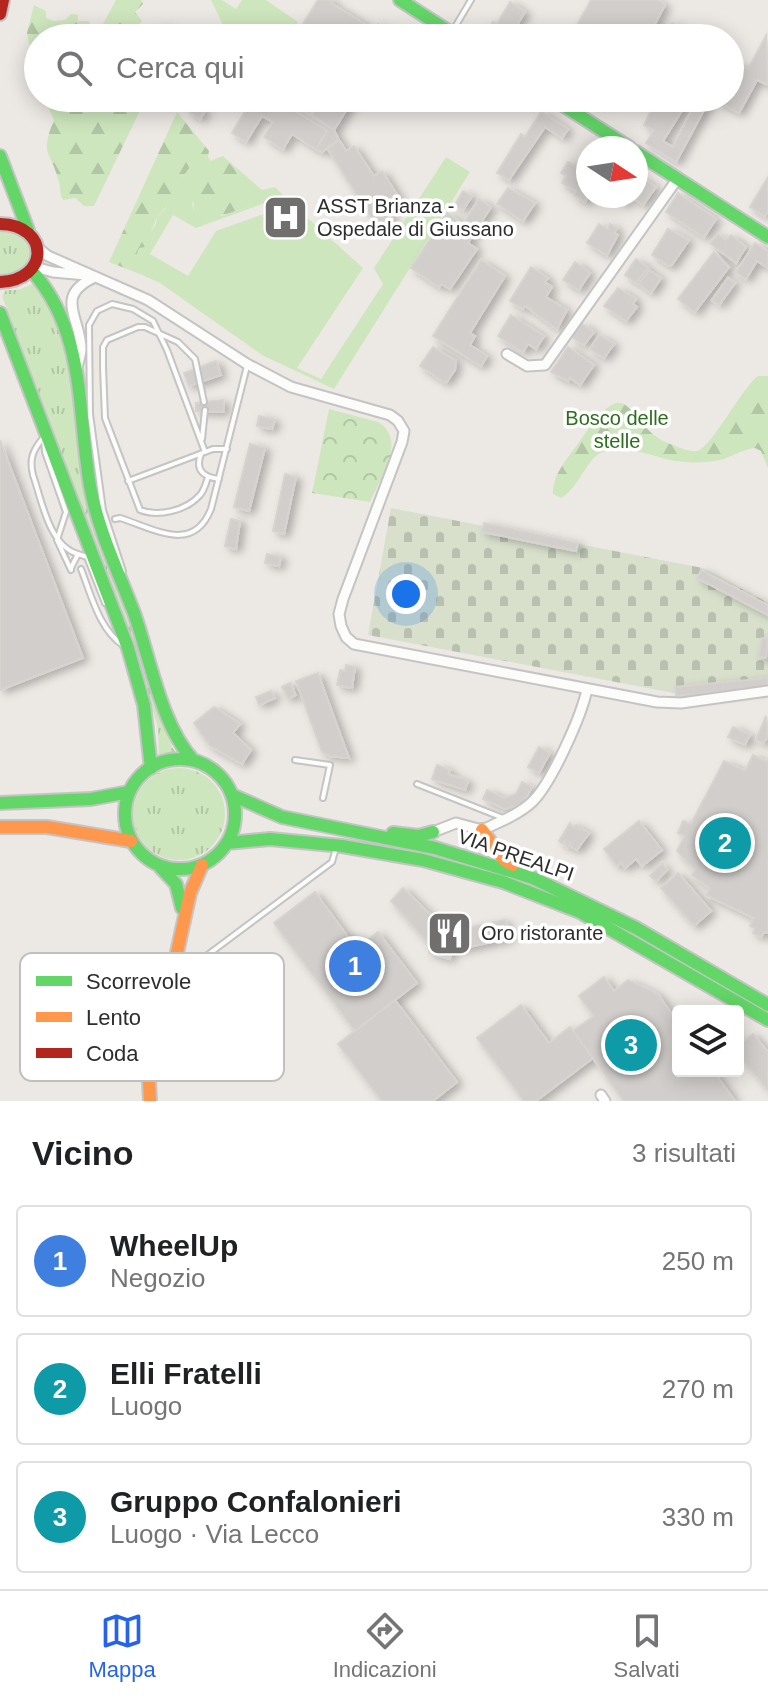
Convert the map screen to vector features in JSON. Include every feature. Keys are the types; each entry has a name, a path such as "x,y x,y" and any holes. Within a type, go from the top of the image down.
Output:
{"main road":[{"path":"0,14 3,0"},
{"path":"400,0 437,24"},
{"path":"574,112 611,136"},
{"path":"0,156 38,248 34,269 20,281 0,282"},
{"path":"648,159 768,237"},
{"path":"0,224 18,224 30,232"},
{"path":"34,269 48,285 65,321 76,371 89,486 170,721 183,749 193,760 213,770 232,795 234,820 227,843 220,852 202,865 179,870 157,865"},
{"path":"0,313 128,648 144,705 151,768"},
{"path":"183,925 179,886 170,874 147,859 131,841 125,808 136,780 151,768 171,759 193,760"},
{"path":"0,803 91,799 129,792"},
{"name":"VIA PREALPI","path":"232,795 278,818 376,835 496,864 540,880 611,913 768,1005"},
{"path":"0,827 47,827 131,841"},
{"path":"482,830 504,860 527,870 540,880"},
{"path":"376,835 396,833 419,836 433,832"},
{"name":"VIA PREALPI","path":"227,843 273,838 410,857 557,901 768,1020"},
{"path":"177,953 190,893 202,865"},
{"path":"149,1081 150,1101"}],"street":[{"path":"507,354 527,366 545,365 678,178"},
{"path":"38,248 148,300 247,364 306,393 390,415 398,421 404,431 339,614 346,637 354,644 657,702 681,703 768,691"},
{"path":"34,269 92,276"},
{"path":"76,371 80,345 70,304 77,289 92,276"},
{"path":"433,832 456,823 482,830 527,806 541,791 579,717 587,689"}],"lane":[{"path":"460,24 471,0"},
{"path":"126,593 125,576 103,510 90,414 89,325 97,311 112,304 133,309 153,321 202,443"},
{"path":"204,402 195,359 178,342 145,327 107,340 103,347 105,418 140,510 164,514 188,504 201,495 208,477"},
{"path":"115,519 179,537 194,533 205,525 247,364"},
{"path":"205,410 203,453 198,463 201,473 219,479"},
{"path":"43,423 45,452 66,512 57,540"},
{"path":"43,438 30,464 71,570 73,559 78,554"},
{"path":"128,481 203,453 227,449"},
{"path":"57,540 67,550 87,557 102,597 117,618"},
{"path":"81,569 101,618 119,643 128,648"},
{"path":"295,760 330,765 323,798"},
{"path":"417,784 505,819"},
{"path":"210,953 332,862 337,846"}],"green space":[{"path":"116,0 141,0 143,4 135,12 142,21 140,24 103,24"},
{"path":"211,0 222,0 236,9 242,0 266,0 298,22 297,24 223,24"},
{"path":"34,5 46,11 46,18 54,21 65,20 71,14 78,15 78,21 89,21 90,24 29,24"},
{"path":"50,112 139,112 94,206 84,206 75,198 62,198 47,147 54,120"},
{"path":"177,112 209,151 210,161 223,156 240,175 240,192 250,206 215,215 194,210 190,185 195,161 182,178 181,190 157,217 150,246 145,248 145,270 140,274 109,262"},
{"path":"223,156 262,190 275,187 284,196 196,228 173,215 150,254 188,276 216,231 292,204 363,268 297,368 321,379 383,284 374,268 446,157 470,172 334,389 262,355 160,283 140,274 145,270 144,262 138,259 139,248 150,246 153,238 151,232 157,217 166,208 166,199 180,190 182,178 195,160 196,171 192,177 195,181 190,185 198,196 192,203 194,210 201,213 210,206 218,209 221,216 250,206 239,192 240,175"},
{"path":"11,228 26,237 32,253 23,271 11,277 0,276 0,230"},
{"path":"35,283 48,293 66,342 81,475 92,517 177,754 159,760 158,728 151,704 2,296 6,290 18,290"},
{"name":"Bosco delle stelle","path":"758,376 768,376 768,468 761,451 755,448 720,460 698,462 676,461 631,450 612,450 597,455 561,498 553,494 562,466 598,418 611,406 620,403 628,407 657,437 697,451 710,439"},
{"path":"329,409 378,422 391,439 389,460 370,502 312,493"},
{"path":"391,508 703,568 768,603 768,686 679,694 368,635"},
{"path":"179,768 196,772 211,782 221,797 225,814 221,831 211,846 196,856 179,860 162,856 147,846 137,831 133,814 137,797 147,782 162,772"}],"building":[{"path":"318,0 333,0 331,3 364,24 303,24"},
{"path":"591,0 657,0 665,5 655,24 578,24"},
{"path":"510,2 525,12 518,24 497,24"},
{"path":"766,36 768,85 757,80 744,104 744,67 748,69"},
{"path":"190,112 204,112 200,119"},
{"path":"245,112 296,112 327,131 316,149 292,134 283,149 264,137 273,122 262,116 246,142 232,133"},
{"path":"297,112 304,112 334,130 339,140 322,152 316,149 327,131"},
{"path":"314,112 345,112 334,130 312,115"},
{"path":"541,112 568,129 562,138 545,127 509,180 497,173 521,134 525,137"},
{"path":"650,112 681,112 663,141 673,147 691,112 703,112 676,162 648,144 654,130 644,125"},
{"path":"339,140 346,151 354,146 374,176 382,171 400,199 387,208 393,218 378,228 327,148"},
{"path":"568,162 576,166 576,191 562,183 566,176 561,173"},
{"path":"768,177 768,211 765,216 750,207"},
{"path":"648,182 656,187 648,198"},
{"path":"508,188 535,203 523,221 497,204"},
{"path":"463,191 472,196 463,210 455,205"},
{"path":"678,193 716,219 704,237 666,212"},
{"path":"479,199 491,207 468,243 477,249 450,289 441,284 439,287 411,268 447,213 463,224"},
{"path":"599,224 608,229 610,224 617,228 614,233 618,235 607,255 587,243"},
{"path":"668,229 689,240 669,266 652,255"},
{"path":"718,234 726,240 731,235 746,247 736,263 710,243"},
{"path":"755,243 768,252 768,268 757,261 746,279 736,272"},
{"path":"714,252 729,267 695,312 678,299"},
{"path":"636,259 648,268 636,283 625,275"},
{"path":"481,260 505,276 470,333 475,336 470,345 487,356 481,366 433,336"},
{"path":"575,262 590,273 579,290 563,280"},
{"path":"531,267 548,278 545,282 552,287 546,297 567,310 557,329 525,306 523,309 510,301"},
{"path":"649,270 661,278 651,293 639,284"},
{"path":"728,278 735,283 719,305 712,300"},
{"path":"618,288 636,299 633,304 637,307 626,321 604,306"},
{"path":"511,315 544,336 536,349 528,344 523,352 498,336"},
{"path":"582,324 594,332 584,345 572,337"},
{"path":"599,335 614,344 604,358 590,349"},
{"path":"433,347 456,361 455,370 446,383 420,366"},
{"path":"568,347 594,365 580,385 551,372"},
{"path":"216,361 221,375 189,386 184,373"},
{"path":"223,400 224,412 196,411 196,403"},
{"path":"259,416 275,420 272,429 257,426"},
{"path":"0,440 83,658 0,690"},
{"path":"250,444 265,448 249,511 234,507"},
{"path":"285,474 296,477 284,534 273,531"},
{"path":"231,519 240,521 236,549 225,546"},
{"path":"484,523 578,543 576,551 482,532"},
{"path":"267,554 281,557 279,566 265,563"},
{"path":"701,570 768,605 768,615 697,578"},
{"path":"762,638 768,639 766,658 758,657"},
{"path":"346,665 355,667 352,688 337,685 340,670 345,671"},
{"path":"318,673 349,758 322,752 296,681"},
{"path":"768,678 768,687 676,696 675,687"},
{"path":"290,683 296,695 288,699 282,687"},
{"path":"271,691 275,698 259,705 256,697"},
{"path":"214,707 240,724 233,733 251,750 242,764 210,746 194,723"},
{"path":"766,716 768,737 763,743 756,740"},
{"path":"733,727 750,735 745,745 728,737"},
{"path":"539,747 550,753 539,773 528,767"},
{"path":"753,755 767,762 768,758 768,933 764,932 761,937 753,933 755,928 750,926 754,918 706,895 710,888 692,875 695,870 677,851 685,836 678,833 683,821 691,824 724,761 745,771"},
{"path":"437,765 450,770 448,774 468,781 465,790 432,779"},
{"path":"522,782 532,787 523,804 505,809 483,799 487,790 504,798 516,794"},
{"path":"639,821 662,850 642,866 636,859 625,868 621,863 617,866 604,849"},
{"path":"570,823 574,828 576,825 579,827 579,831 580,828 589,833 577,850 570,843 568,847 565,840 563,844 559,841"},
{"path":"662,863 667,870 656,881 650,876"},
{"path":"678,873 711,911 694,926 661,888"},
{"path":"403,888 440,924 457,930 505,920 510,938 451,951 450,959 429,953 430,945 391,901"},
{"path":"315,892 357,949 378,932 417,983 355,1031 274,923"},
{"path":"604,977 614,991 628,980 658,994 672,1014 672,1077 717,1077 735,1101 624,1101 573,1031 594,1016 579,996"},
{"path":"395,1000 457,1082 433,1101 382,1101 338,1044"},
{"path":"521,1005 549,1043 570,1027 593,1058 536,1101 524,1101 477,1038"},
{"path":"753,1034 768,1052 768,1090 744,1062 744,1041"}],"traffic: fast":[{"path":"400,0 437,24"},
{"path":"574,112 611,136"},
{"path":"0,156 28,230"},
{"path":"648,160 768,237"},
{"path":"32,271 49,295 71,346 90,486 103,534 134,613 164,710 193,760"},
{"path":"0,313 128,648 144,705 151,768"},
{"path":"180,759 201,763 219,775 231,793 235,814 231,835 219,853 201,865 180,869 159,865 141,853 129,835 125,814 129,793 141,775 159,763 180,759"},
{"path":"0,803 91,799 129,792"},
{"path":"232,795 282,817 435,848 533,878 636,928 768,1005"},
{"path":"393,833 419,836 433,832"},
{"path":"227,843 270,839 342,846 423,860 503,882 580,912 768,1020"},
{"path":"160,867 176,884 182,908"}],"traffic: slow":[{"path":"0,827 47,827 131,841"},
{"path":"482,830 504,860 513,865"},
{"path":"177,953 190,893 202,865"},
{"path":"149,1081 150,1101"}],"traffic: jam":[{"path":"0,14 3,0"},
{"path":"0,224 28,233 38,253 28,272 16,279 0,282"}],"place":[{"name":"ASST Brianza - Ospedale di Giussano","path":"286,217"},
{"name":"Elli Fratelli","path":"725,843"},
{"name":"Oro ristorante","path":"450,933"},
{"name":"WheelUp","path":"355,966"},
{"name":"Gruppo Confalonieri","path":"631,1045"}]}
